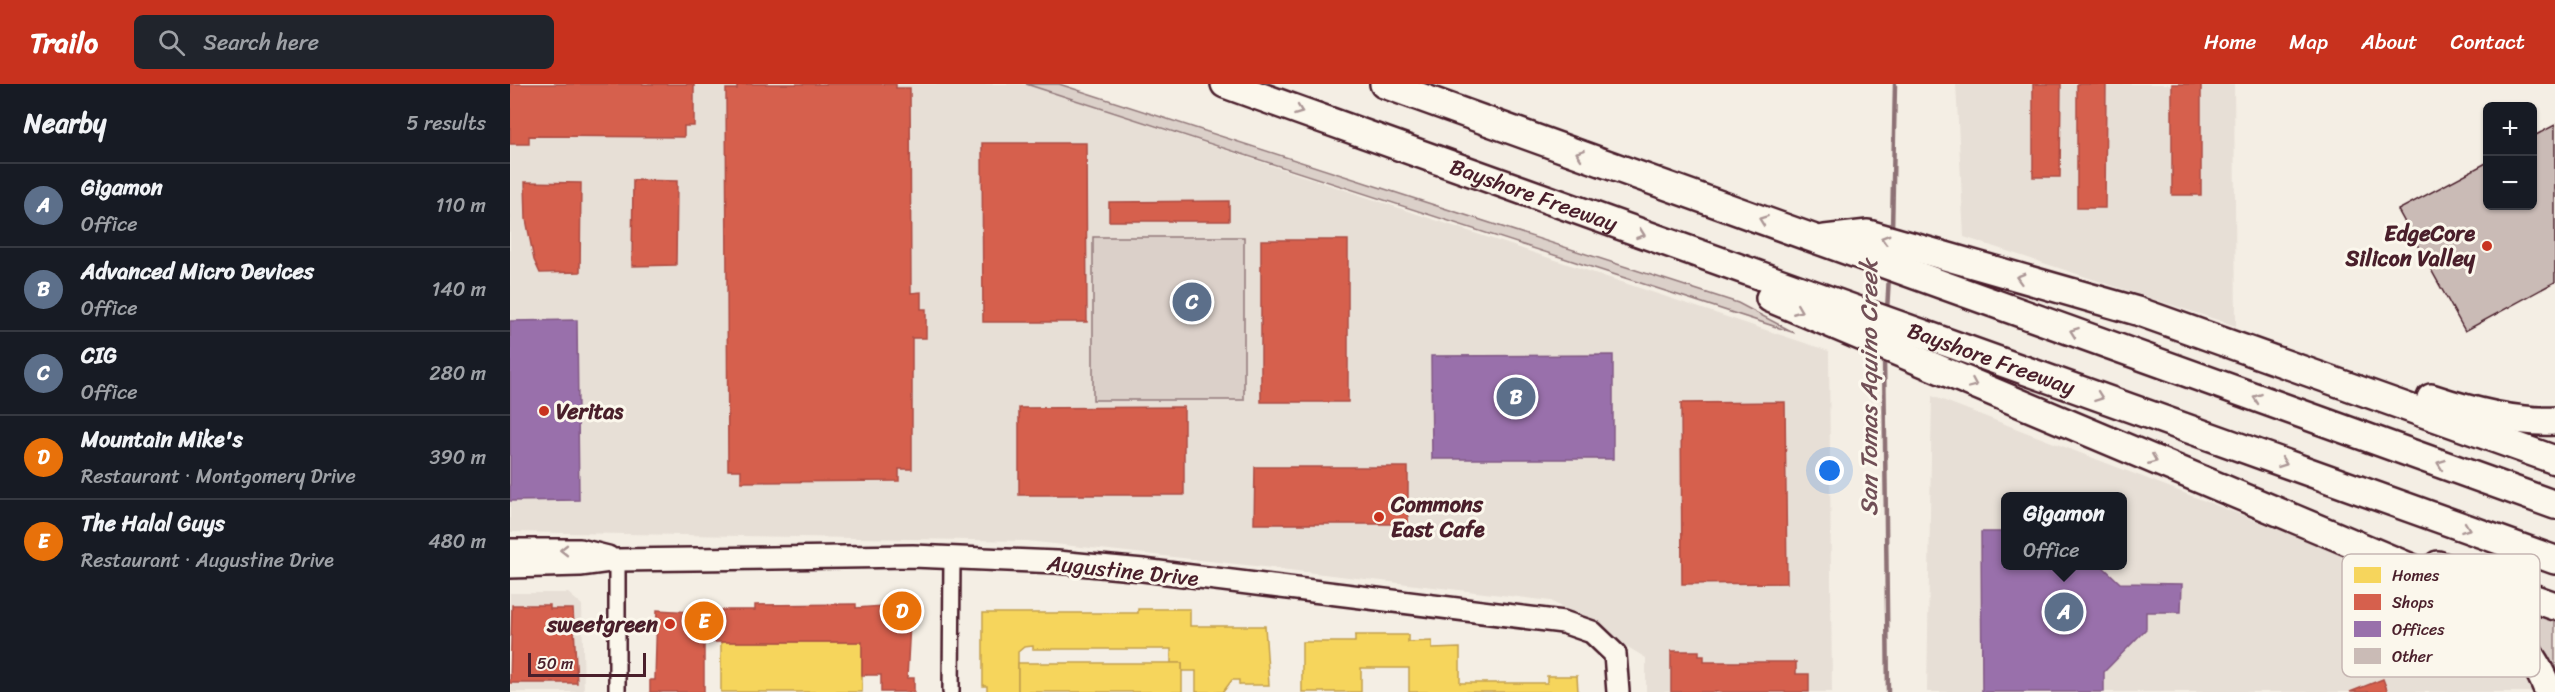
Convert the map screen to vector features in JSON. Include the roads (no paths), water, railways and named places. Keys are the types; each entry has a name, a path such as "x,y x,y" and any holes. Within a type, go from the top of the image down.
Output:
{"highway":[{"name":"Bayshore Freeway","path":"1225,84 1691,252 1859,324 1923,348 2537,554"},
{"path":"1384,84 2555,505"},
{"path":"1818,240 1868,234 2137,311 2555,460"},
{"path":"2137,311 2178,318 2446,403 2528,420 2555,421"},
{"path":"1923,348 2244,498 2378,554"},
{"path":"2244,498 2405,554"},
{"name":"Bayshore Freeway","path":"2540,555 2555,560"},
{"path":"2540,601 2555,606"},
{"path":"2540,672 2549,692"}],"street":[{"name":"Augustine Drive","path":"510,550 580,550 617,560"},
{"name":"Augustine Drive","path":"510,567 580,565 617,560 952,557 1057,562 1143,570 1563,622 1592,632 1614,654 1618,692"},
{"path":"951,692 952,557"},
{"path":"616,692 617,560"}],"waterway":[{"name":"San Tomas Aquino Creek","path":"1892,231 1895,84"},
{"name":"San Tomas Aquino Creek","path":"1887,311 1889,275"},
{"name":"San Tomas Aquino Creek","path":"1884,356 1888,692"}],"place":[{"name":"EdgeCore Silicon Valley","path":"2487,246"},
{"name":"CIG","path":"1192,302"},
{"name":"Advanced Micro Devices","path":"1516,397"},
{"name":"Veritas","path":"544,411"},
{"name":"Commons East Cafe","path":"1379,517"},
{"name":"Mountain Mike's","path":"902,611"},
{"name":"Gigamon","path":"2064,612"},
{"name":"The Halal Guys","path":"704,621"},
{"name":"sweetgreen","path":"670,624"}]}
